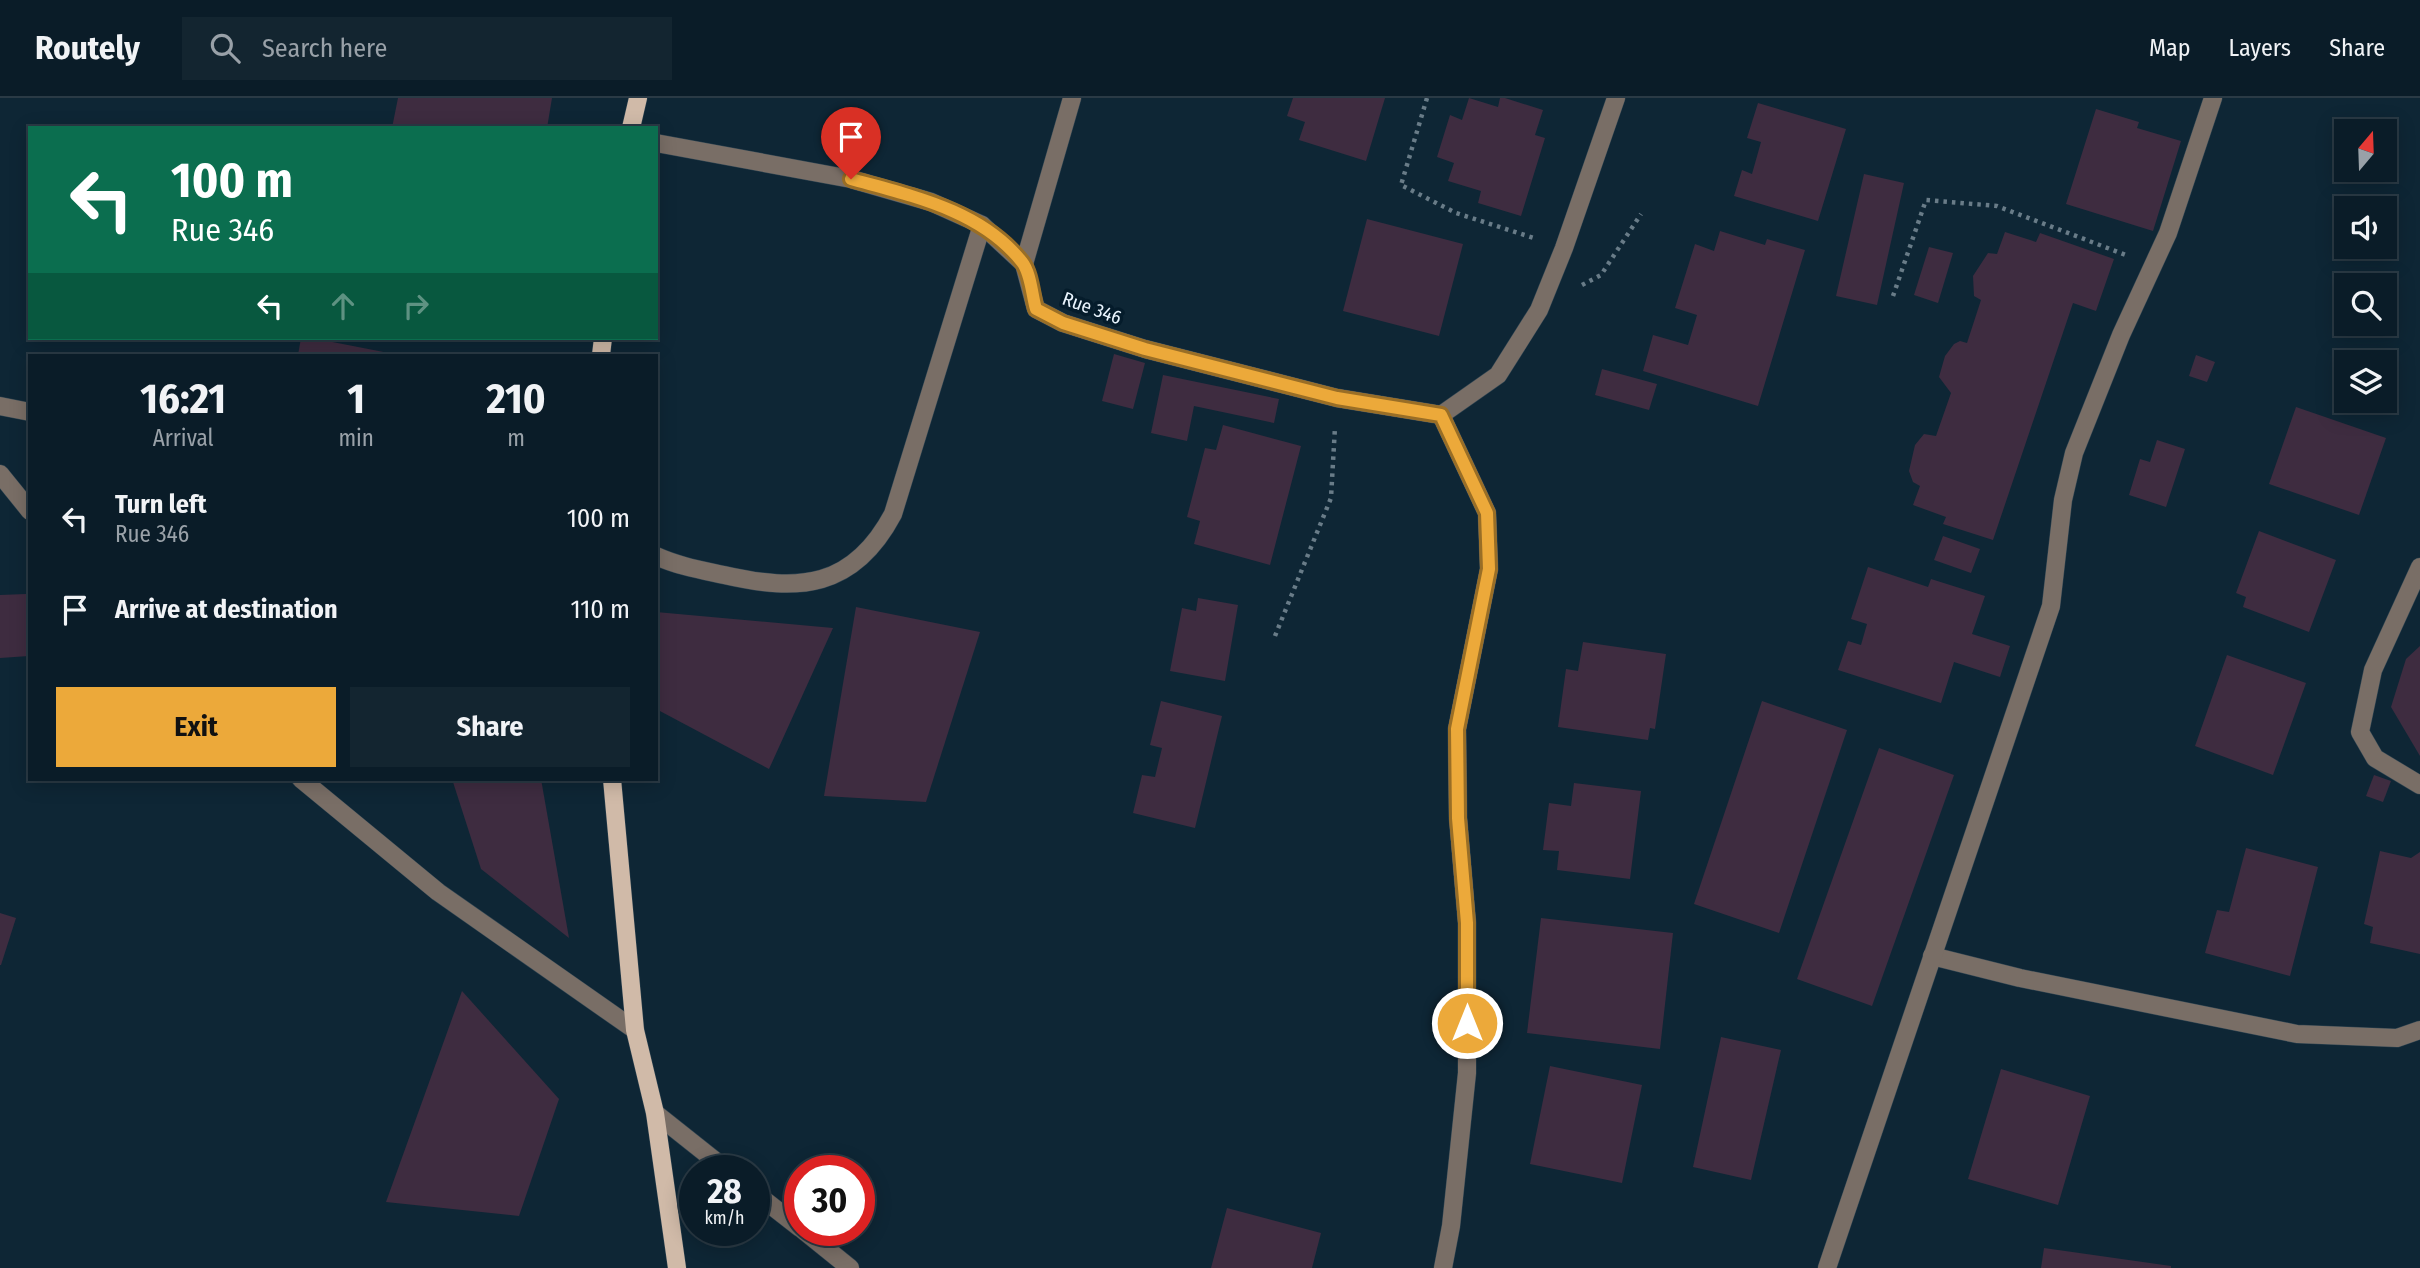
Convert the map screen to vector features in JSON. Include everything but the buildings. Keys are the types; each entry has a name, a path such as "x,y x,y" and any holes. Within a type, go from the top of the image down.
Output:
{"main road":[{"path":"631,126 638,98"},
{"path":"612,781 635,1031 655,1113 677,1268"}],"street":[{"path":"658,142 851,179 931,202 982,225 1024,264 1072,98"},
{"path":"1443,1268 1451,1226 1467,1073 1467,923 1458,818 1457,729 1489,569 1487,513 1441,415 1498,375 1539,310 1564,248 1616,98"},
{"path":"1827,1268 2051,606 2063,500 2074,453 2120,335 2168,233 2213,98"},
{"path":"658,557 741,579 804,585 824,580 881,537 893,514 982,225"},
{"name":"Rue 346","path":"1024,264 1036,309 1063,323 1145,349 1337,398 1441,415"},
{"path":"0,406 28,412"},
{"path":"0,474 28,509"},
{"path":"2420,567 2373,670 2360,732 2375,758 2420,785"},
{"path":"303,781 438,892 635,1031"},
{"path":"1932,956 2020,978 2118,995 2195,1014 2297,1034 2397,1038 2420,1030"},
{"path":"655,1113 708,1155"},
{"path":"770,1205 784,1216"},
{"path":"822,1246 850,1268"}],"path":[{"path":"1427,98 1401,185 1456,214 1564,248"},
{"path":"1893,296 1926,200 1997,206 2153,265"},
{"path":"1539,310 1601,275 1641,214"},
{"path":"1275,636 1331,498 1337,398"}],"route":[{"path":"851,179 931,202 982,225 1024,264 1036,309 1063,323 1145,349 1337,398 1441,415 1487,513 1489,569 1457,729 1458,818 1467,923 1467,1023"}]}
